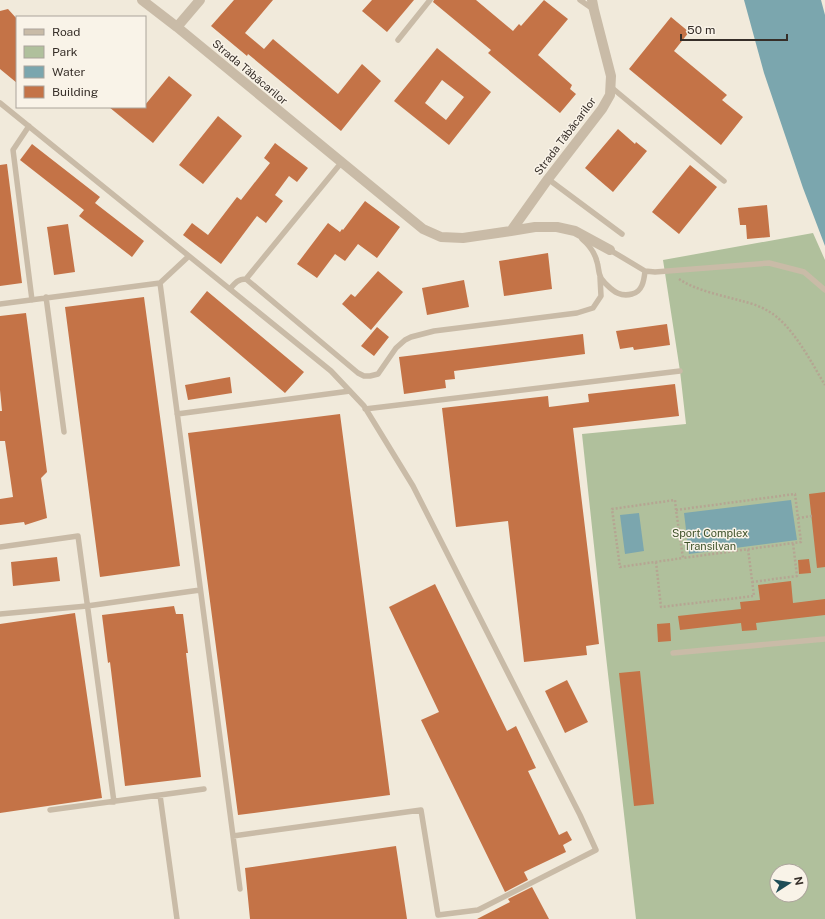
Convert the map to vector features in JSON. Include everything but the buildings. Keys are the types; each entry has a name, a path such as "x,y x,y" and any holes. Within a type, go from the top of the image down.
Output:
{"street":[{"name":"Strada Tăbăcarilor","path":"142,0 177,27 423,230 441,237 463,238 535,227 557,227 574,232 610,250"},
{"path":"177,27 200,0"},
{"name":"Strada Tăbăcarilor","path":"511,231 548,179 602,109 610,95 611,76 593,5"}],"lane":[{"path":"398,40 430,0"},
{"path":"580,0 593,5"},
{"path":"610,87 724,181"},
{"path":"0,103 331,371 364,406 413,486 596,850 478,910 438,915 421,810 233,836"},
{"path":"28,126 14,150 32,300"},
{"path":"230,289 236,281 246,279 341,163"},
{"path":"548,179 622,234"},
{"name":"Strada Tăbăcarilor","path":"246,279 358,373 364,376 370,376 378,374 396,348 410,337 434,331 577,313 593,308 601,296 597,261 593,251 586,242 574,232"},
{"name":"Strada Tăbăcarilor","path":"610,250 645,272"},
{"path":"0,304 160,283 189,256"},
{"path":"600,278 619,294 626,296 635,293 642,287 645,272 769,263 804,272 825,290"},
{"path":"160,283 240,889"},
{"path":"46,297 64,432"},
{"path":"365,409 680,371"},
{"path":"177,414 350,391"},
{"path":"0,547 78,536 114,802"},
{"path":"0,614 87,606 200,590"},
{"path":"673,654 825,639"},
{"path":"50,810 204,789"},
{"path":"160,795 177,919"}],"path":[{"path":"667,271 686,284 745,302 768,311 784,323 799,342 825,385"},
{"path":"676,510 795,494 801,542 620,567 612,509 675,500 676,510 683,558"},
{"path":"798,518 812,516"},
{"path":"752,582 797,576 793,543"},
{"path":"656,562 661,607 754,596 748,549"}],"green space":[{"name":"Sport Complex Transilvan","path":"813,233 825,260 825,919 636,919 582,434 686,424 680,371 663,260"}],"water":[{"path":"744,0 821,0 825,15 825,246 803,188 764,73"},
{"path":"791,500 797,540 689,554 684,513"},
{"path":"639,513 644,551 625,554 620,515"}]}
